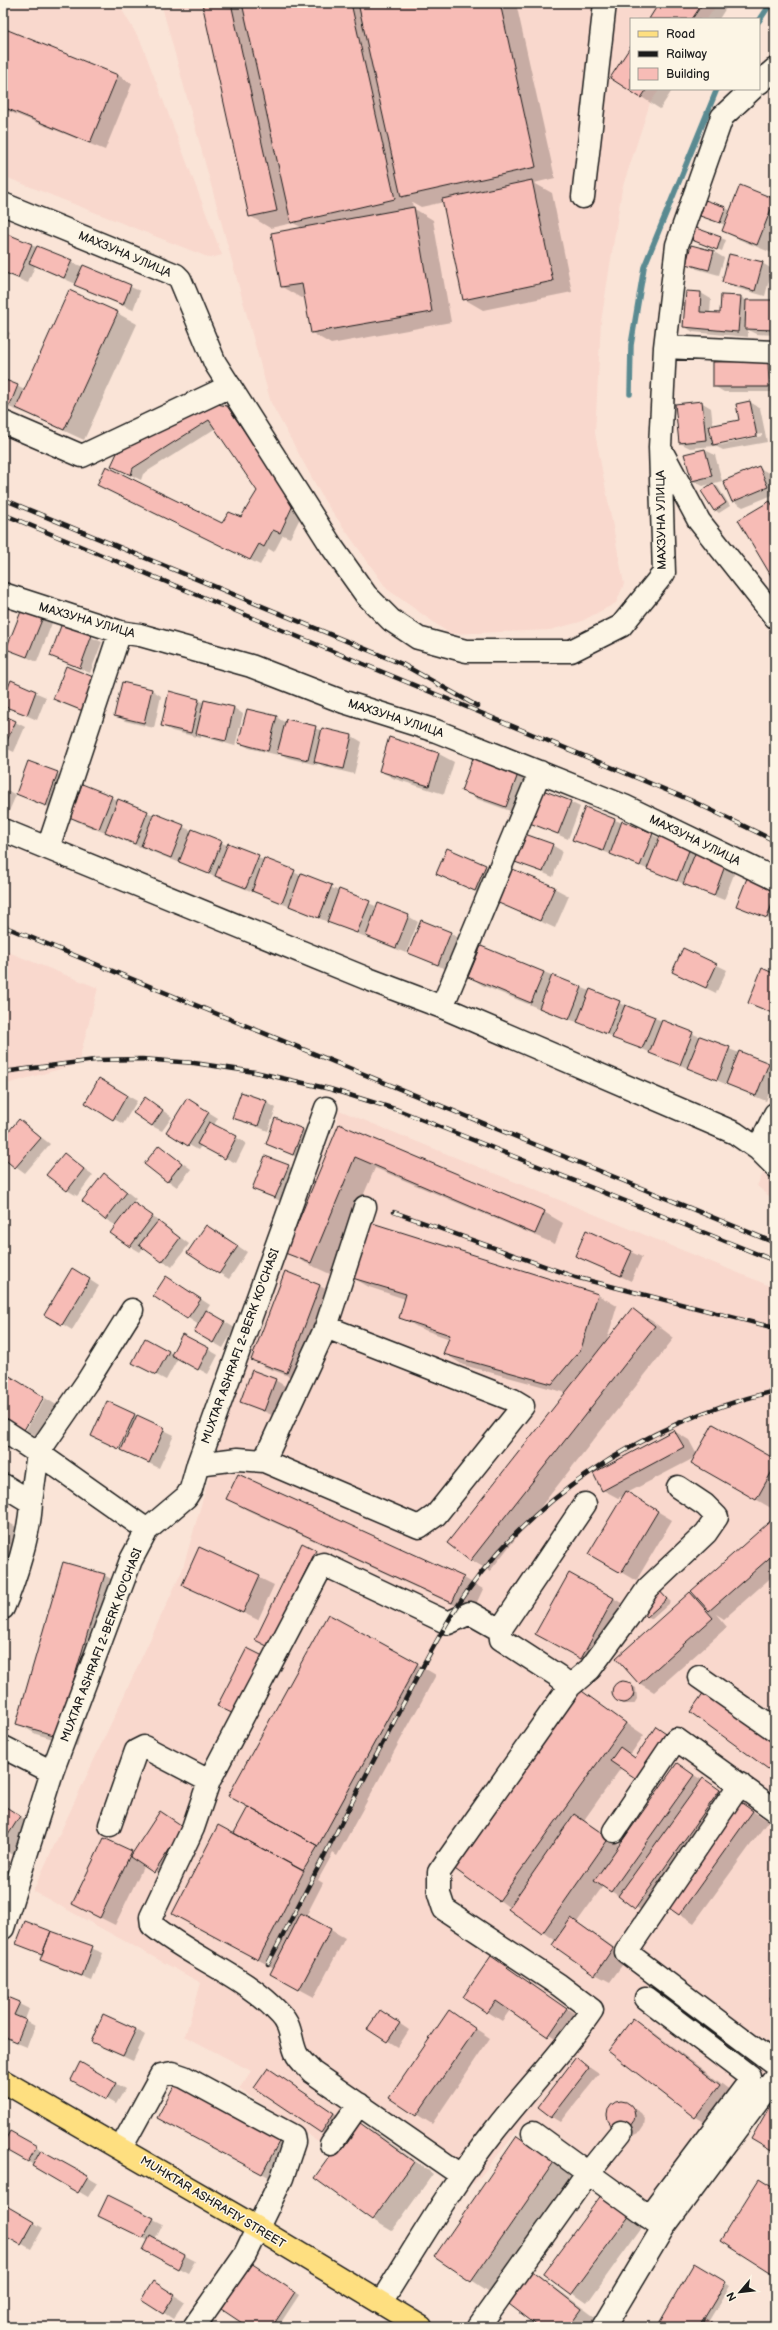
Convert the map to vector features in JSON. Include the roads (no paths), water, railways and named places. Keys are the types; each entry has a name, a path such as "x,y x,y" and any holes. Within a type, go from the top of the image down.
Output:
{"main road":[{"name":"MUHKTAR ASHRAFIY STREET","path":"3,2081 257,2228 421,2327"}],"street":[{"path":"584,197 605,3"},
{"name":"МАХЗУНА УЛИЦА","path":"3,204 176,275 180,279 193,307 211,356 332,547 366,595 391,620 418,638 466,651 571,651 621,626 664,573 660,447 665,347 677,245 722,117 751,90"},
{"path":"665,347 775,352"},
{"path":"3,422 82,456 230,386"},
{"path":"660,447 699,521 775,617"},
{"name":"МАХЗУНА УЛИЦА","path":"3,594 120,632 140,635 251,666 344,702 436,731 624,806 775,879"},
{"path":"48,848 120,632"},
{"path":"442,1007 540,772"},
{"path":"3,830 361,976 442,1007 735,1133 758,1149 775,1166"},
{"name":"MUXTAR ASHRAFI 2-BERK KO'CHASI","path":"3,1928 9,1885 131,1560 147,1530 186,1497 191,1489 198,1464 326,1108"},
{"path":"758,1149 775,1114"},
{"path":"264,1461 326,1327 365,1207"},
{"path":"3,1608 10,1593 30,1516 38,1453 88,1382 132,1310"},
{"path":"198,1464 238,1458 264,1461 419,1527 436,1515 523,1406 513,1400 326,1327"},
{"path":"3,1430 147,1530"},
{"path":"3,1485 31,1502"},
{"path":"381,2302 461,2175 495,2130 575,2035 592,2010 559,1985 444,1909 439,1894 439,1872 570,1686 590,1669 630,1616 648,1588 706,1533 717,1517 706,1505 678,1487"},
{"path":"570,1686 558,1676 501,1639 500,1630 585,1504"},
{"path":"461,2175 312,2072 296,2054 290,2027 280,2014 240,1981 167,1937 152,1925 151,1917 193,1828 209,1781 323,1564 448,1623 470,1613 500,1630"},
{"path":"700,1677 775,1730"},
{"path":"614,1831 676,1739 775,1810"},
{"path":"3,1747 52,1772"},
{"path":"110,1825 136,1751 144,1747 209,1781"},
{"path":"740,1784 626,1952 775,2064"},
{"path":"604,2327 656,2223 749,2082 749,2076 646,1998"},
{"path":"121,2148 161,2075 172,2073 184,2077 293,2136 294,2142 282,2178 245,2254 194,2327"},
{"path":"656,2223 775,2077"},
{"path":"331,2144 359,2104"},
{"path":"479,2326 588,2173 622,2132"},
{"path":"533,2133 656,2223"}],"waterway":[{"path":"760,20 771,3"},
{"path":"630,394 631,345 644,267 717,90"}],"railway":[{"path":"3,499 402,664 477,706"},
{"path":"3,514 690,800 775,841"},
{"path":"3,926 775,1243"},
{"path":"3,1072 95,1060 142,1059 194,1063 255,1072 330,1089 398,1110 775,1261"},
{"path":"394,1212 575,1277 775,1328"},
{"path":"268,1964 433,1648 453,1613 482,1572 515,1535 552,1501 592,1471 635,1445 681,1422 727,1405 775,1391"}]}
